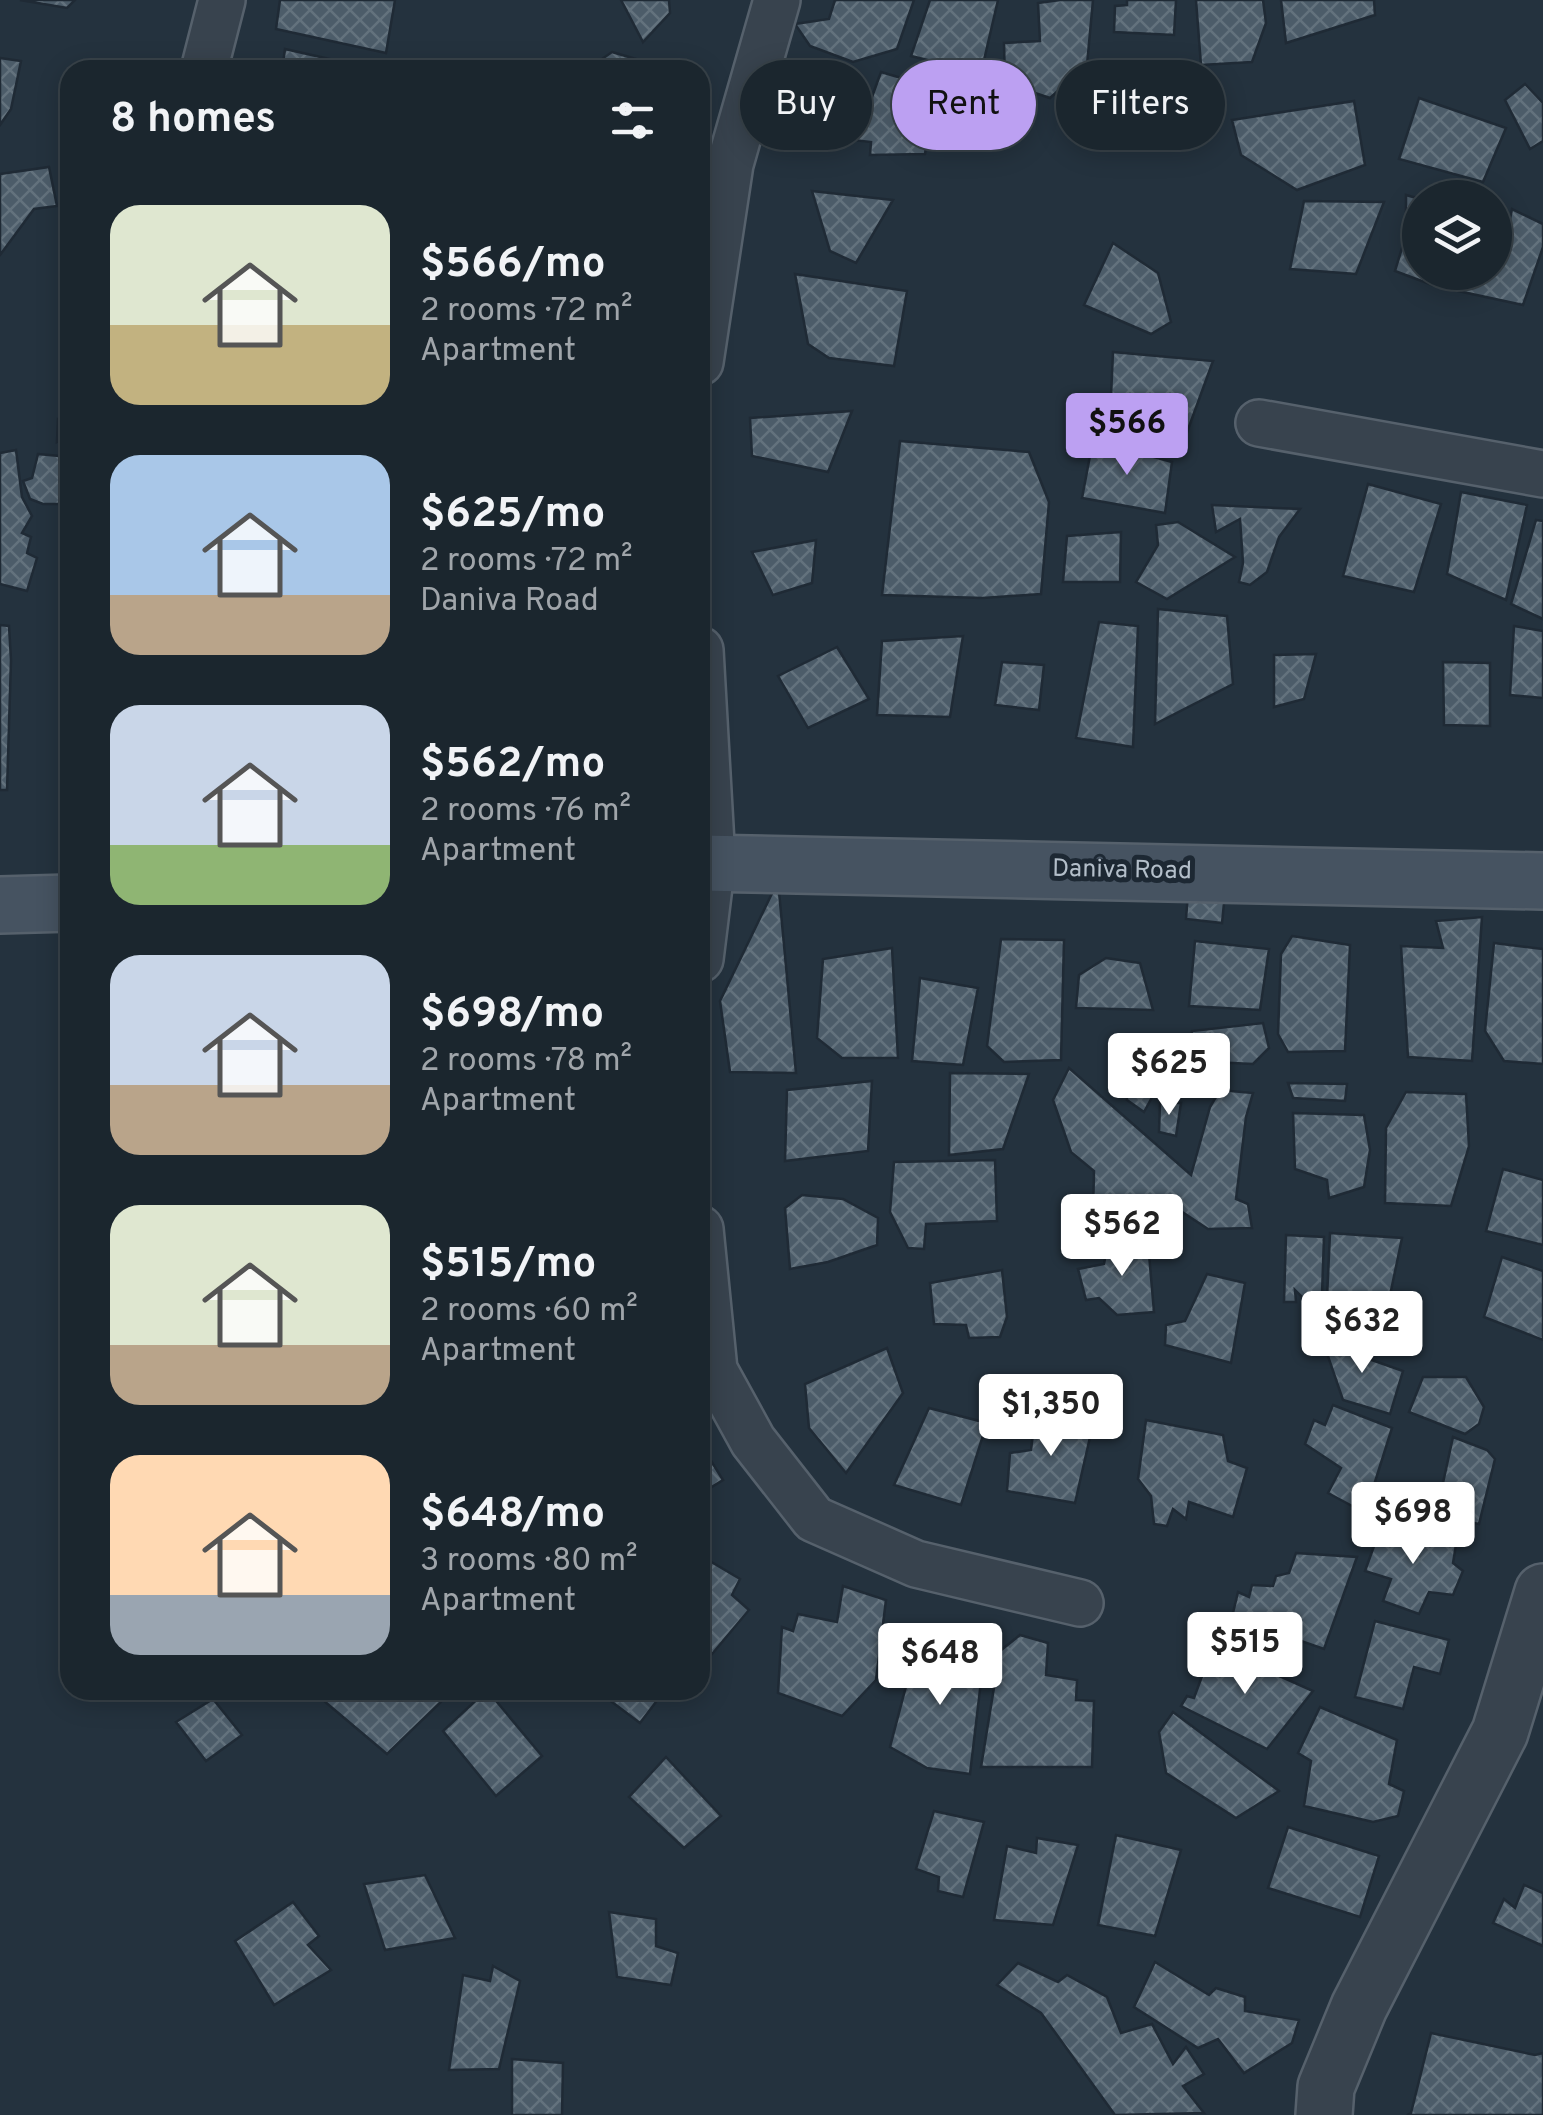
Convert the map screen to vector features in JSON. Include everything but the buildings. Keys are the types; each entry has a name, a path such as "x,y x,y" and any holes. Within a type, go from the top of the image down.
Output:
{"main road":[{"name":"Daniva Road","path":"710,863 1543,881"},
{"path":"0,905 60,902"}],"street":[{"path":"207,60 222,0"},
{"path":"710,296 730,164 777,0"},
{"path":"1258,423 1543,474"},
{"path":"710,1329 714,1370 753,1441 814,1518 916,1564 1080,1602"},
{"path":"1324,2115 1326,2087 1360,2007 1500,1732 1543,1592"}]}
